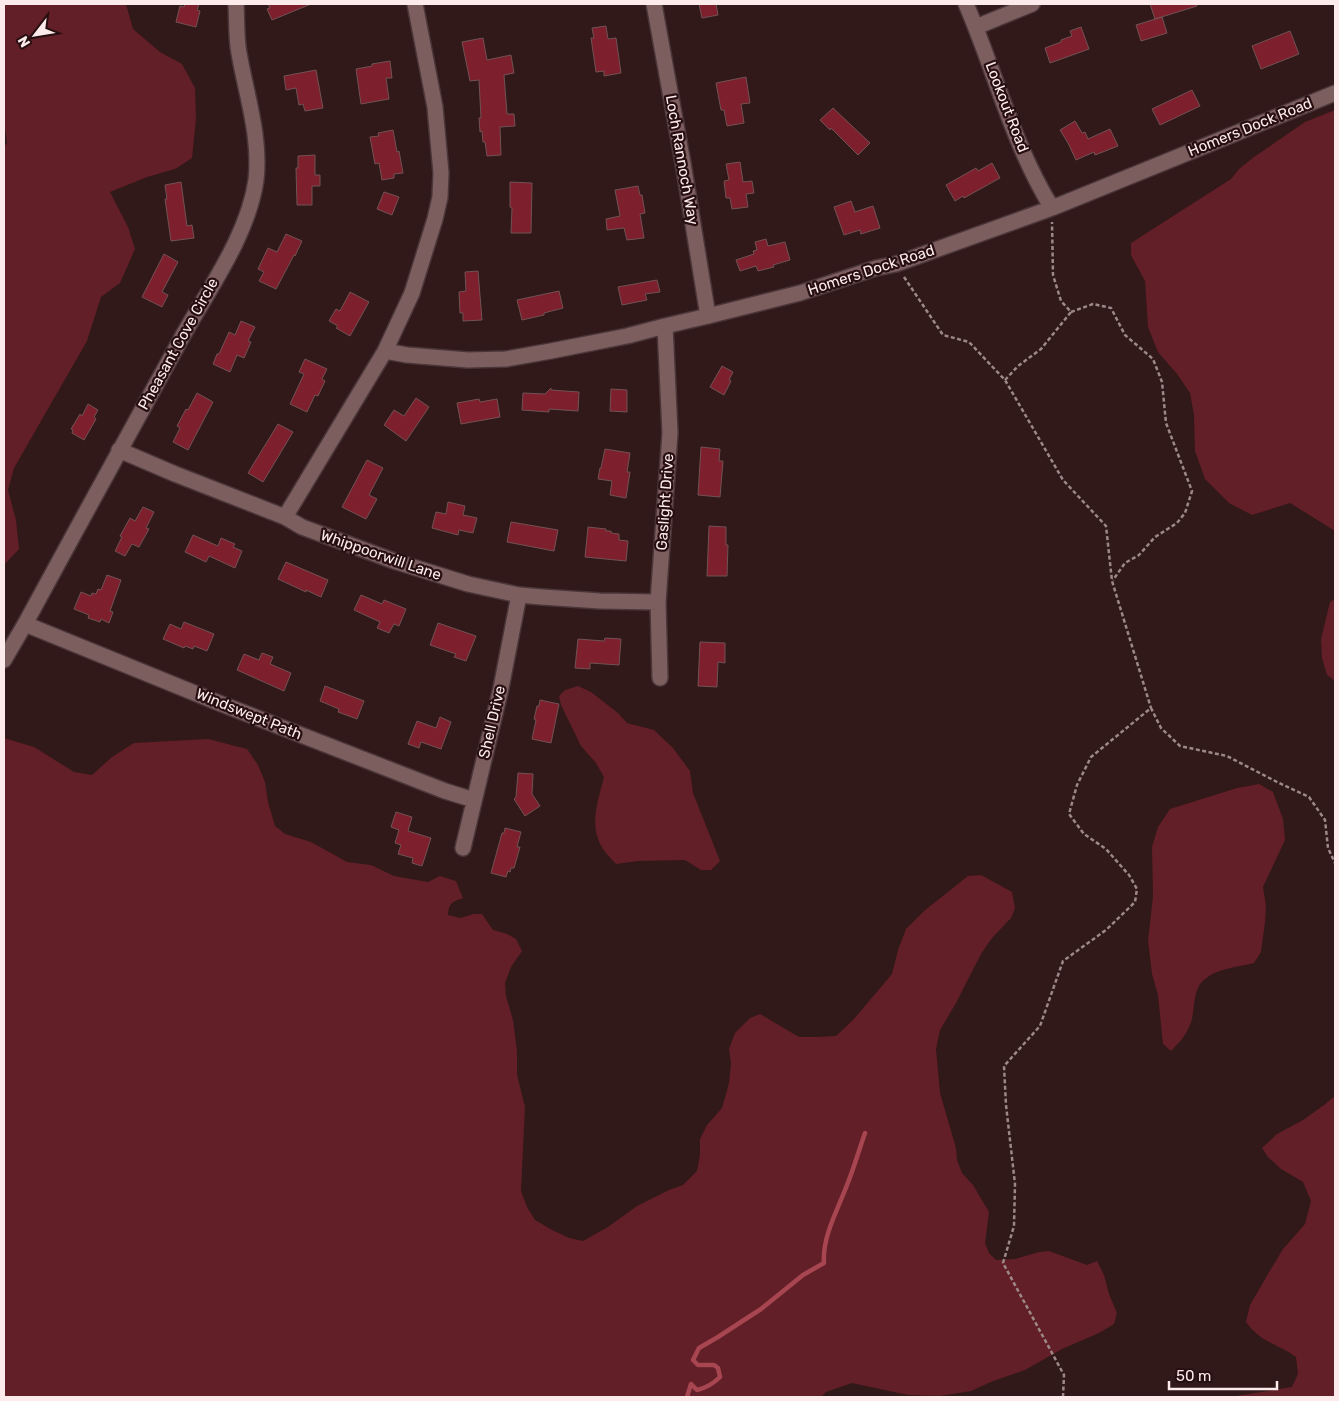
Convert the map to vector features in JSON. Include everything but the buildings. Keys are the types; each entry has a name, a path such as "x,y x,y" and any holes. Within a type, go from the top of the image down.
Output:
{"street":[{"name":"Pheasant Cove Circle","path":"4,660 235,242 250,209 256,179 257,160 255,134 239,51 236,4"},
{"path":"285,517 385,351 412,293 435,219 440,198 441,172 435,108 415,4"},
{"name":"Loch Rannoch Way","path":"654,4 708,316"},
{"name":"Lookout Road","path":"966,4 1018,139 1041,190 1052,208"},
{"path":"976,27 1032,4"},
{"name":"Homers Dock Road","path":"385,351 407,355 468,360 506,359 627,336 800,293 876,268 896,264 1052,208 1335,93"},
{"name":"Gaslight Drive","path":"660,678 658,602 670,433 664,326"},
{"name":"Whippoorwill Lane","path":"119,450 285,517 302,527 394,561 468,584 519,595 600,601 658,602"},
{"name":"Shell Drive","path":"463,848 501,688 519,595"},
{"name":"Windswept Path","path":"25,624 219,703 445,791 474,800"}],"path":[{"path":"1052,208 1052,275 1061,301 1071,312"},
{"path":"896,264 943,335 969,342 1005,380 1063,480 1106,526 1112,581 1151,708 1161,728 1180,746 1227,756 1309,797 1325,820 1328,848 1335,863"},
{"path":"1005,380 1018,366 1041,349 1071,312 1093,304 1111,308 1125,335 1153,358 1162,382 1166,423 1192,491 1185,513 1176,523 1155,538 1139,555 1125,563 1112,581"},
{"path":"1063,1397 1064,1375 1003,1263 1014,1226 1016,1184 1006,1105 1004,1066 1040,1026 1064,961 1106,930 1135,902 1137,889 1129,875 1106,849 1084,834 1069,814 1077,785 1091,757 1151,708"}],"shaded area":[{"path":"4,4 126,4 133,29 160,52 182,64 195,88 196,119 192,158 175,169 147,177 110,192 128,227 135,249 120,283 101,297 87,341 14,468 8,490 16,520 19,549 4,565 4,147 7,143 4,121"},
{"path":"1335,110 1335,531 1290,503 1252,515 1229,503 1205,479 1195,451 1194,415 1190,393 1158,352 1148,327 1145,281 1131,255 1131,243 1231,179 1239,169 1254,157 1305,122"},
{"path":"1335,599 1335,681 1327,675 1322,658 1321,639 1330,602"},
{"path":"578,686 591,692 618,713 627,723 654,730 673,748 690,771 693,793 720,861 711,870 701,870 685,860 638,861 616,864 605,851 598,840 595,822 597,804 604,777 596,763 581,746 561,705 559,696 565,690"},
{"path":"4,738 34,747 74,772 92,775 112,757 134,743 208,739 247,749 258,765 265,782 268,802 275,826 285,834 311,842 347,862 371,865 394,876 428,882 440,876 456,881 463,898 452,904 448,915 460,918 482,914 493,930 516,939 522,951 511,967 505,983 506,996 513,1020 517,1051 517,1075 525,1107 521,1191 527,1207 535,1220 569,1238 583,1241 608,1227 637,1206 683,1185 697,1171 700,1139 707,1125 722,1108 729,1083 731,1063 729,1049 735,1033 750,1018 760,1014 799,1037 836,1036 853,1020 892,974 906,929 924,911 968,876 981,875 1012,892 1015,908 1011,918 992,938 981,954 940,1030 936,1049 940,1093 956,1148 957,1160 962,1173 973,1185 989,1212 985,1243 989,1253 996,1260 1015,1259 1049,1251 1087,1265 1097,1261 1104,1275 1117,1313 1114,1324 1099,1333 1062,1349 1025,1370 971,1391 940,1396 908,1395 852,1383 826,1392 821,1397 4,1397"},
{"path":"1259,784 1273,792 1283,819 1285,840 1263,887 1266,906 1261,952 1254,963 1216,972 1201,983 1196,992 1192,1019 1181,1040 1171,1051 1163,1044 1158,995 1152,974 1148,941 1153,896 1152,847 1158,827 1170,809 1237,788"},
{"path":"1335,1096 1335,1397 1230,1397 1292,1387 1298,1374 1296,1357 1263,1339 1246,1322 1250,1305 1283,1249 1305,1224 1311,1201 1303,1182 1281,1169 1268,1157 1262,1148 1277,1134 1303,1120"}],"waterway":[{"path":"687,1397 691,1384 697,1390 715,1382 720,1377 718,1368 714,1365 698,1365 693,1360 699,1348 761,1309 803,1275 824,1263 825,1243 828,1233 850,1179 865,1133"}]}
